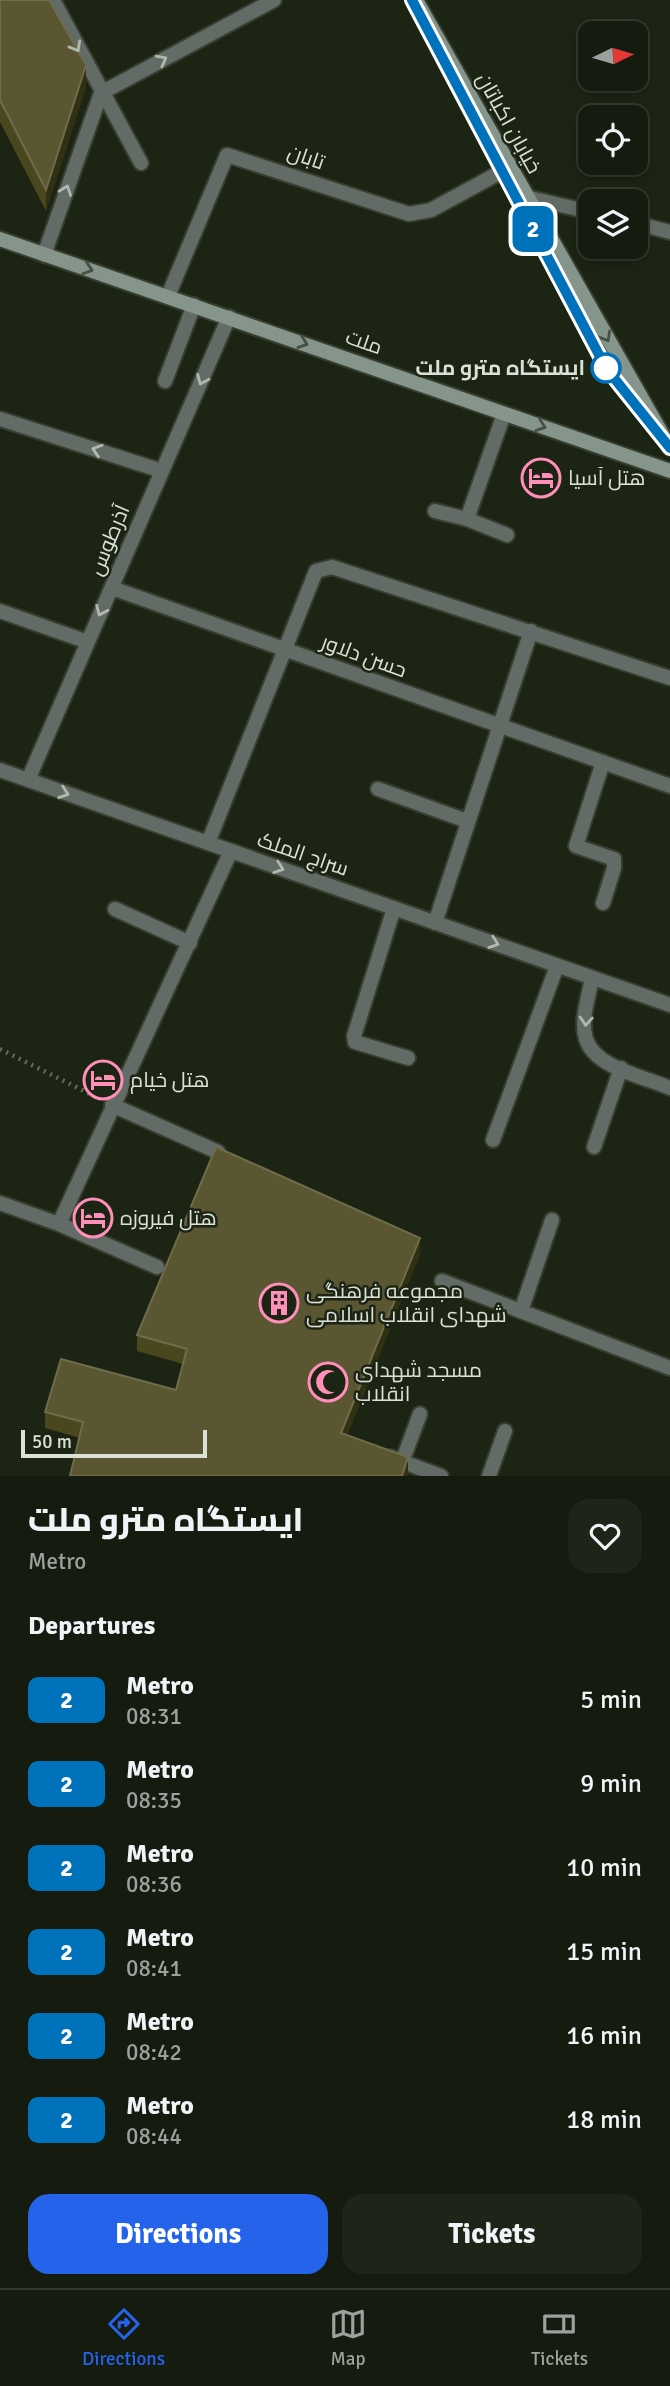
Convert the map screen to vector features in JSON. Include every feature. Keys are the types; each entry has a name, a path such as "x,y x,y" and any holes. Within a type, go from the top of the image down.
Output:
{"main road":[{"name":"خیابان اکباتان","path":"415,0 670,448"},
{"name":"ملت","path":"0,239 670,471"}],"street":[{"path":"53,0 141,163"},
{"path":"44,254 101,93 274,0"},
{"name":"تابان","path":"167,296 227,155 409,214 431,210 510,167"},
{"path":"526,197 578,209"},
{"path":"648,226 670,232"},
{"path":"165,381 194,305"},
{"name":"آذرطوس","path":"28,780 229,317"},
{"path":"467,519 504,414"},
{"path":"0,419 162,471"},
{"path":"435,511 467,519 507,535"},
{"path":"208,843 316,572 331,567 670,678"},
{"name":"حسن دلاور","path":"112,588 670,786"},
{"path":"0,611 88,642"},
{"path":"435,923 531,631"},
{"path":"603,762 576,846 614,859 603,903"},
{"name":"سراج الملک","path":"0,770 670,1005"},
{"path":"378,789 467,821"},
{"path":"59,1224 231,851"},
{"path":"394,908 354,1037 359,1044 408,1058"},
{"path":"115,909 190,943"},
{"path":"493,1140 557,966"},
{"path":"592,978 585,1033 589,1046 601,1059 670,1088"},
{"path":"594,1147 621,1068"},
{"path":"112,1105 218,1152"},
{"path":"0,1203 59,1224 157,1267"},
{"path":"522,1311 552,1220"},
{"path":"442,1281 670,1368"},
{"path":"402,1462 420,1414"},
{"path":"489,1476 505,1431"},
{"path":"377,1452 402,1462 414,1471 441,1476"}],"path":[{"path":"0,1049 112,1105"}],"building":[{"path":"0,0 49,0 86,65 46,190 0,100"},
{"name":"مجموعه فرهنگی شهدای انقلاب اسلامی","path":"216,1147 420,1238 341,1433 408,1457 402,1476 70,1476 83,1422 45,1412 61,1359 176,1390 187,1349 137,1335"}],"metro line":[{"name":"2","path":"412,0 606,368 670,448"}],"place":[{"name":"ایستگاه مترو ملت","path":"606,368"},
{"name":"هتل آسیا","path":"541,478"},
{"name":"هتل خیام","path":"103,1080"},
{"name":"هتل فیروزه","path":"93,1218"},
{"name":"مجموعه فرهنگی شهدای انقلاب اسلامی","path":"279,1303"},
{"name":"مسجد شهدای انقلاب","path":"328,1382"}]}
